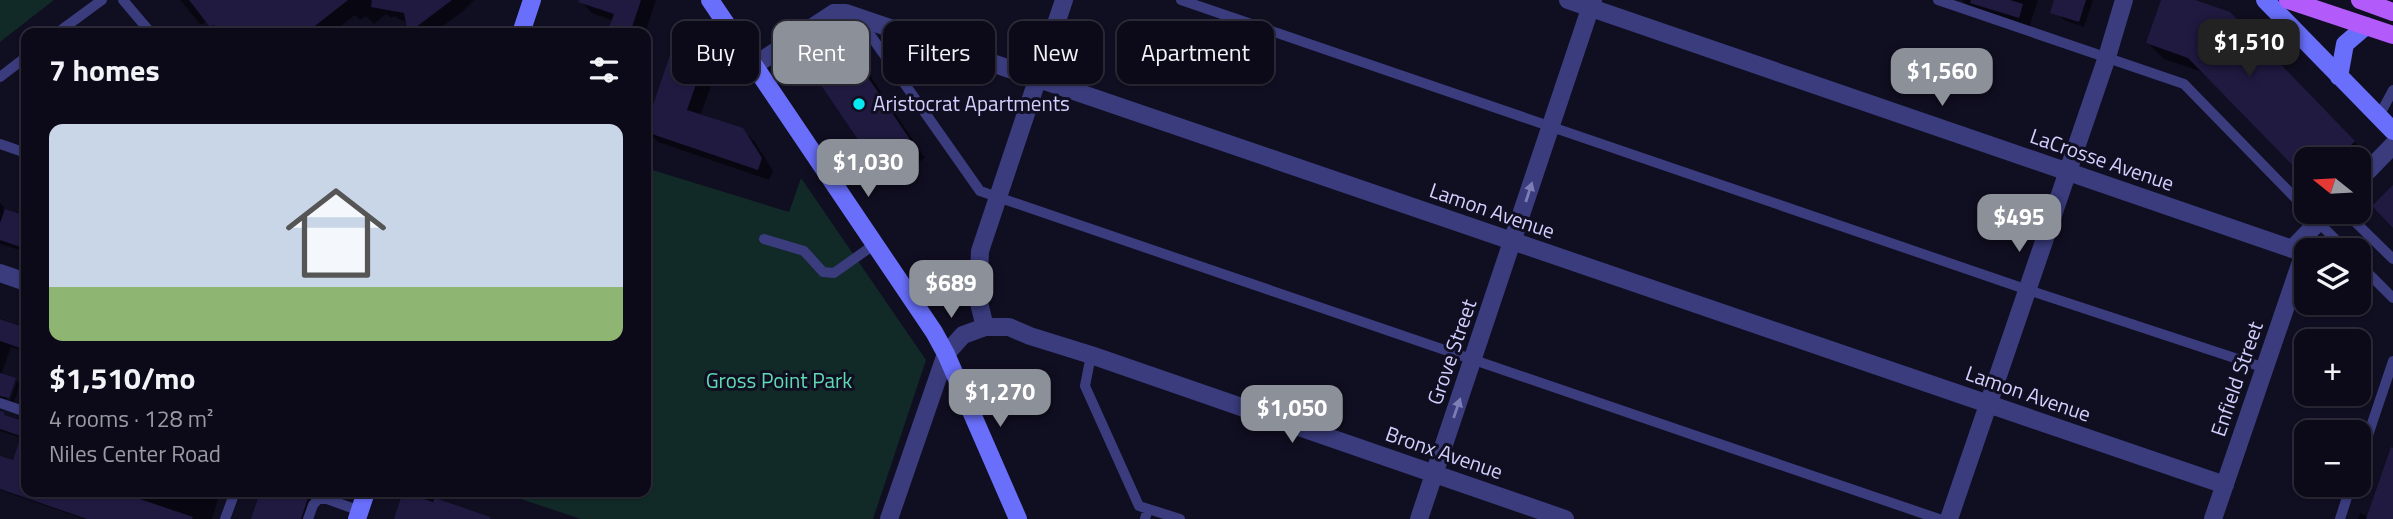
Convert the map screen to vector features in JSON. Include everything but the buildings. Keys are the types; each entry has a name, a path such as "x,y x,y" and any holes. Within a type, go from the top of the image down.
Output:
{"main road":[{"path":"523,28 532,0"},
{"path":"710,0 725,21"},
{"path":"2265,0 2393,131"},
{"path":"2288,0 2393,35"},
{"path":"2360,0 2389,7"},
{"path":"2339,77 2345,44 2366,26"},
{"path":"759,71 934,331 1018,519"},
{"path":"358,515 364,497"}],"street":[{"path":"1057,21 1064,0"},
{"name":"LaCrosse Avenue","path":"1568,0 1592,4 2294,250"},
{"path":"1949,519 2107,57 2124,0"},
{"name":"Grove Street","path":"1419,519 1592,4"},
{"name":"Lamon Avenue","path":"759,62 834,13 846,13 1009,70"},
{"path":"889,519 946,354 963,335 985,327 978,299 980,251 1037,84"},
{"name":"Lamon Avenue","path":"1050,84 2225,485"},
{"path":"2371,168 2393,145"},
{"name":"Enfield Street","path":"2213,519 2265,368 2294,265"},
{"path":"0,274 21,280"},
{"name":"Bronx Avenue","path":"985,327 1009,327 1030,337 1091,355 1565,519"},
{"name":"Bronx Avenue","path":"946,354 988,338 1030,337"}],"lane":[{"path":"64,28 102,0"},
{"path":"123,0 147,28"},
{"path":"1181,0 2028,290 2265,368"},
{"path":"1938,0 2184,84 2294,193"},
{"path":"857,17 980,191 1939,519"},
{"path":"0,77 21,61"},
{"path":"2379,116 2393,90"},
{"path":"0,145 21,151"},
{"path":"2324,224 2336,238"},
{"path":"2357,224 2393,260"},
{"path":"764,239 804,251 823,272 834,274 875,244"},
{"path":"2371,274 2391,292"},
{"path":"1091,355 1085,386 1139,506 1146,514 1180,519"},
{"path":"2371,426 2393,361"},
{"path":"0,403 21,410"},
{"path":"225,519 233,497"},
{"path":"2340,519 2347,497"},
{"path":"308,519 318,499 327,499 358,515"}],"green space":[{"path":"0,0 54,0 0,42"},
{"name":"Gross Point Park","path":"651,170 789,212 801,178 926,360 873,519 581,519 515,497 651,497"}],"place":[{"name":"Aristocrat Apartments","path":"859,104"}]}
